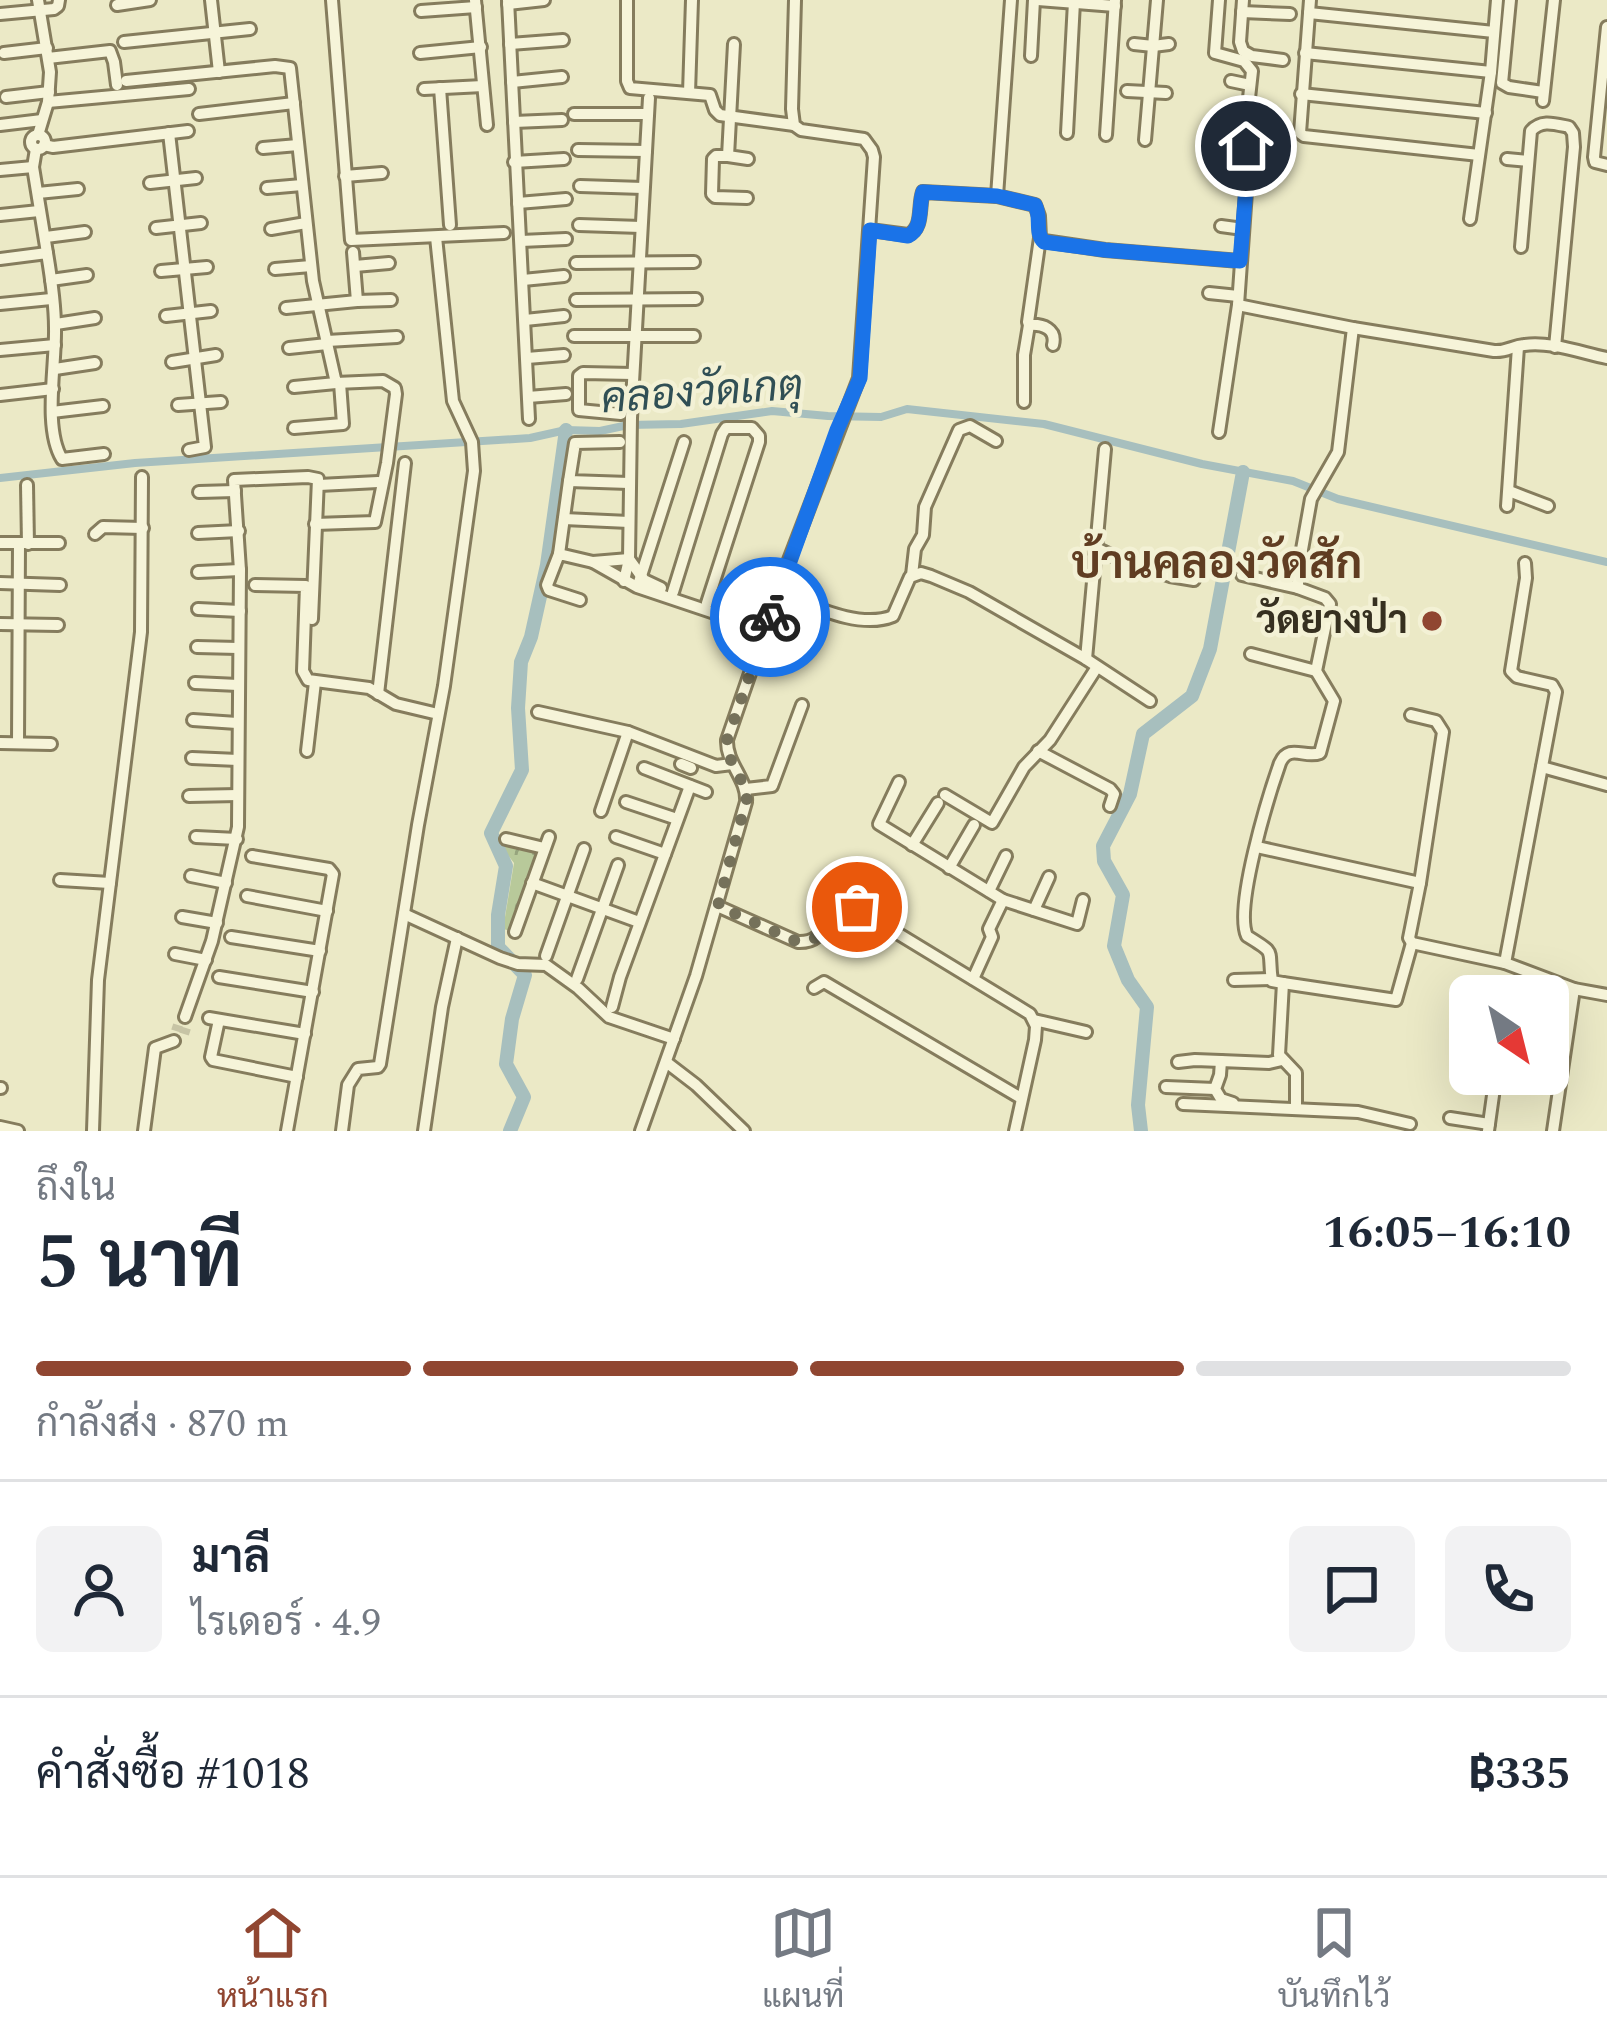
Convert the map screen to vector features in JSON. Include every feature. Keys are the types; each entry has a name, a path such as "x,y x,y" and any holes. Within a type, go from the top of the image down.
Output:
{"street":[{"path":"0,14 39,5 54,9 59,0"},
{"path":"118,4 149,0"},
{"path":"211,0 219,72"},
{"path":"332,0 351,240 504,233"},
{"path":"530,419 508,2 544,0"},
{"path":"627,0 626,81 631,88 710,95 717,114 855,136 868,143 874,158 860,378 837,430 727,740 727,752 746,789 746,802 718,906 641,1131"},
{"path":"689,93 692,0"},
{"path":"794,125 795,0"},
{"path":"997,196 1011,0"},
{"path":"1031,56 1036,0 1115,3 1106,135"},
{"path":"1144,140 1157,0"},
{"path":"1219,0 1215,53 1248,64 1252,71 1238,301 1220,432"},
{"path":"1470,219 1497,0"},
{"path":"1510,0 1502,83 1544,96 1554,0"},
{"path":"1067,133 1075,2"},
{"path":"421,11 475,4 488,125"},
{"path":"39,5 48,53 48,97 33,166 56,324 52,412 57,451 62,459 104,454"},
{"path":"1283,60 1243,51 1243,6 1290,14"},
{"path":"1479,155 1304,136 1298,128 1309,7 1494,32"},
{"path":"1607,27 1594,157 1595,162 1607,165"},
{"path":"124,43 250,28"},
{"path":"510,44 563,40"},
{"path":"728,156 734,44"},
{"path":"1134,44 1169,44"},
{"path":"420,53 481,47"},
{"path":"4,53 110,51 122,83 286,67 292,72 311,266 343,424 294,428"},
{"path":"1305,53 1491,72"},
{"path":"512,82 562,77"},
{"path":"1231,81 1250,85"},
{"path":"424,89 483,86"},
{"path":"440,88 450,225"},
{"path":"6,97 189,89"},
{"path":"1127,91 1166,93"},
{"path":"1301,94 1486,113"},
{"path":"624,581 629,559 626,416 633,374 649,98"},
{"path":"199,114 294,103"},
{"path":"514,122 648,114"},
{"path":"0,125 42,120"},
{"path":"1521,247 1531,131 1537,125 1554,123 1571,130 1574,147 1555,347"},
{"path":"39,143 188,131"},
{"path":"169,133 205,447"},
{"path":"263,148 298,145"},
{"path":"578,150 646,151"},
{"path":"747,198 712,194 716,156 748,159"},
{"path":"514,162 564,158"},
{"path":"1507,159 1528,161"},
{"path":"0,170 33,166"},
{"path":"345,176 382,173"},
{"path":"150,183 196,178"},
{"path":"267,188 302,185"},
{"path":"580,186 643,188"},
{"path":"38,193 78,189"},
{"path":"870,230 913,234 923,192 997,196 1035,205 1040,238 1023,363 1024,402"},
{"path":"518,203 566,200"},
{"path":"0,215 39,211"},
{"path":"156,228 201,223"},
{"path":"271,229 306,223"},
{"path":"579,225 641,227"},
{"path":"1221,226 1243,230"},
{"path":"46,237 85,232"},
{"path":"342,1131 350,1080 358,1069 380,1064 459,588 474,452 453,401 436,237"},
{"path":"1040,238 1105,250 1240,261"},
{"path":"521,242 566,239"},
{"path":"353,252 357,301"},
{"path":"0,259 46,253"},
{"path":"576,262 694,262"},
{"path":"355,266 389,263"},
{"path":"275,269 311,266"},
{"path":"161,272 207,267"},
{"path":"51,280 87,275"},
{"path":"523,280 564,276"},
{"path":"1209,293 1353,328 1501,352 1527,344 1607,358"},
{"path":"0,304 51,299"},
{"path":"576,300 696,299"},
{"path":"286,308 391,300"},
{"path":"166,316 211,311"},
{"path":"525,320 564,316"},
{"path":"56,324 95,318"},
{"path":"1030,325 1050,330 1053,345"},
{"path":"1298,589 1311,499 1336,458 1353,328"},
{"path":"574,336 694,336"},
{"path":"289,348 397,337"},
{"path":"0,350 55,345"},
{"path":"1507,506 1517,347"},
{"path":"172,362 216,355"},
{"path":"527,358 564,355"},
{"path":"55,369 94,363"},
{"path":"626,416 579,410 579,376 633,374"},
{"path":"294,387 382,381 395,388 391,440 375,522 316,524"},
{"path":"0,395 53,389"},
{"path":"528,397 566,394"},
{"path":"178,405 221,401"},
{"path":"52,412 103,406"},
{"path":"778,593 853,617 888,619 896,612 912,575 925,507 959,430 970,426 997,441"},
{"path":"676,596 722,434 726,428 752,428 758,442 710,606"},
{"path":"580,600 549,590 547,584 559,554 572,448 575,443 625,441"},
{"path":"639,582 684,442"},
{"path":"189,450 222,445"},
{"path":"912,845 942,799 992,823 1024,767 1050,740 1091,663 1105,449"},
{"path":"378,694 405,463"},
{"path":"93,1131 98,980 141,632 142,477"},
{"path":"144,1131 155,1048 180,1029 206,960 237,839 240,570 234,480 316,477 312,619"},
{"path":"569,481 629,483"},
{"path":"319,485 378,482"},
{"path":"18,743 19,584 27,485"},
{"path":"1509,490 1548,506"},
{"path":"199,492 236,491"},
{"path":"564,519 629,522"},
{"path":"94,534 103,527 143,528"},
{"path":"198,532 239,531"},
{"path":"0,543 58,543"},
{"path":"1096,548 1170,576 1194,580"},
{"path":"559,554 592,562 624,581 647,582 766,627"},
{"path":"629,559 639,582"},
{"path":"592,562 629,559"},
{"path":"1094,565 1119,559"},
{"path":"1505,963 1556,687 1517,677 1510,668 1525,563"},
{"path":"198,572 240,570"},
{"path":"912,575 931,576 968,592 1150,701"},
{"path":"1241,575 1298,589 1330,604 1316,671 1334,700 1323,750 1317,755 1292,751 1283,756 1268,797 1242,922 1245,934 1270,951 1277,981 1279,1050 1296,1073 1296,1105"},
{"path":"0,583 60,584"},
{"path":"255,585 306,586 304,676 315,682 369,688 396,704 438,714"},
{"path":"198,609 240,611"},
{"path":"0,624 58,625"},
{"path":"196,647 238,648"},
{"path":"1251,655 1316,671"},
{"path":"307,751 315,682"},
{"path":"195,683 238,686"},
{"path":"0,704 18,704"},
{"path":"746,789 772,786 802,705"},
{"path":"538,712 628,732 688,761 720,767 732,764"},
{"path":"1234,980 1277,981 1396,1000 1412,943 1409,938 1443,732 1436,721 1411,716"},
{"path":"193,720 237,723"},
{"path":"601,811 628,732"},
{"path":"0,743 51,744"},
{"path":"1039,751 1110,789 1114,794 1111,806"},
{"path":"192,758 238,760"},
{"path":"612,1007 677,819 688,761"},
{"path":"1542,767 1607,785"},
{"path":"644,768 706,792"},
{"path":"878,824 899,782"},
{"path":"189,796 238,795"},
{"path":"626,802 677,819"},
{"path":"866,818 1003,900 1077,924 1083,900"},
{"path":"950,868 974,825"},
{"path":"196,837 237,839"},
{"path":"616,837 665,854"},
{"path":"506,839 546,843 515,932"},
{"path":"1257,847 1420,883"},
{"path":"546,956 584,849"},
{"path":"252,856 329,869 333,874 287,1131"},
{"path":"989,891 1006,856"},
{"path":"578,979 618,865"},
{"path":"191,876 226,883"},
{"path":"1034,910 1048,877"},
{"path":"60,880 110,883"},
{"path":"532,883 639,922"},
{"path":"247,896 327,911"},
{"path":"973,979 1003,900"},
{"path":"718,906 807,942 820,936 837,908 851,904 1030,1014 1035,1040 1015,1128 1029,1131"},
{"path":"404,914 500,958 546,965 609,1017 674,1039"},
{"path":"182,917 217,923"},
{"path":"231,937 320,951"},
{"path":"424,1131 438,1027 457,938"},
{"path":"1412,943 1505,963 1574,989 1607,995"},
{"path":"175,954 206,960"},
{"path":"219,977 313,992"},
{"path":"814,988 824,982 1021,1097"},
{"path":"1553,1131 1574,989"},
{"path":"297,1077 213,1060 214,1019 305,1034"},
{"path":"1034,1020 1086,1032"},
{"path":"1178,1062 1282,1060"},
{"path":"1221,1061 1215,1089 1221,1099 1370,1113 1410,1124"},
{"path":"666,1062 744,1131"},
{"path":"1166,1087 1215,1089"},
{"path":"1450,1118 1489,1127 1493,1095"},
{"path":"1183,1104 1296,1105"},
{"path":"0,1127 18,1131"}],"green space":[{"path":"503,843 547,849 515,932 503,929 514,863"}],"waterway":[{"name":"คลองวัดเกตุ","path":"0,478 135,463 530,438 566,430 681,424 772,411 881,417 907,409 1044,424 1202,464 1293,481 1338,499 1607,562"},
{"path":"510,1131 524,1097 506,1064 525,975 498,947 506,866 491,833 522,770 521,662 547,565 566,430"},
{"path":"1141,1131 1138,1105 1147,1007 1128,980 1114,946 1123,895 1104,861 1103,846 1130,794 1143,734 1192,696 1210,649 1243,472"}],"tunnel":[{"path":"176,1031 178,1025"},
{"path":"184,1034 186,1028"}],"way so far":[{"path":"770,617 727,740 727,752 748,794 718,906 798,942 817,939 837,908 857,907"}],"place":[{"name":"วัดยางป่า","path":"1432,621"}],"district":[{"name":"บ้านคลองวัดสัก","path":"1217,564"}],"route":[{"path":"770,617 860,378 870,230 913,234 923,192 985,195 1035,205 1044,242 1240,261 1246,146"}]}
